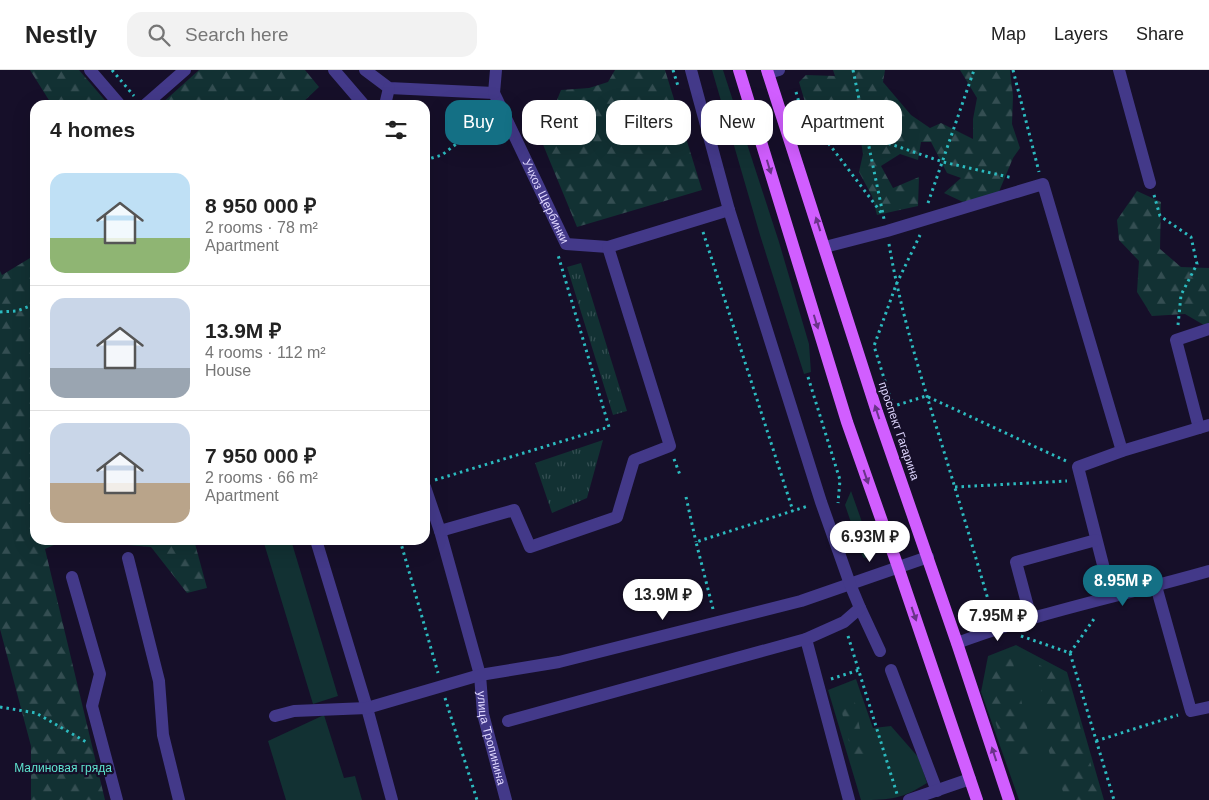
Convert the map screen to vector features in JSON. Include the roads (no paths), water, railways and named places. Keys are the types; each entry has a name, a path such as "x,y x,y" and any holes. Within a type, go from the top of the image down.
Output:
{"main road":[{"path":"740,70 847,422 977,800"},
{"name":"проспект Гагарина","path":"771,71 877,412 928,557 1009,800"}],"street":[{"path":"90,70 116,100"},
{"path":"144,100 186,70"},
{"path":"334,70 360,100"},
{"path":"365,70 389,88 494,93 496,70"},
{"path":"691,70 729,210 821,502 850,584 880,651"},
{"path":"1119,70 1150,183"},
{"path":"387,100 389,88"},
{"name":"Учхоз Щербинки","path":"494,93 566,244 608,247"},
{"path":"825,247 887,231 1043,184 1122,451"},
{"path":"440,531 514,510 530,547 617,517 634,460 670,446 608,247 729,210"},
{"path":"1111,596 1078,467 1122,451 1204,427 1176,340 1209,329"},
{"name":"улица Тропинина","path":"431,488 440,531 480,675 483,714 506,800"},
{"path":"1031,618 1016,562 1096,540"},
{"path":"318,545 367,708 392,800"},
{"path":"275,716 294,711 367,708 480,675 559,662 801,600 928,557"},
{"path":"128,558 159,681 163,736 179,800"},
{"path":"957,643 1031,618 1209,571"},
{"path":"72,577 100,674 92,706 117,800"},
{"path":"1156,586 1191,711 1209,706"},
{"path":"508,722 806,639 844,622 860,608"},
{"path":"806,639 850,800"},
{"path":"891,670 937,791"},
{"path":"909,800 970,779"}],"park label":[{"name":"Малиновая гряда","path":"63,768"}]}
